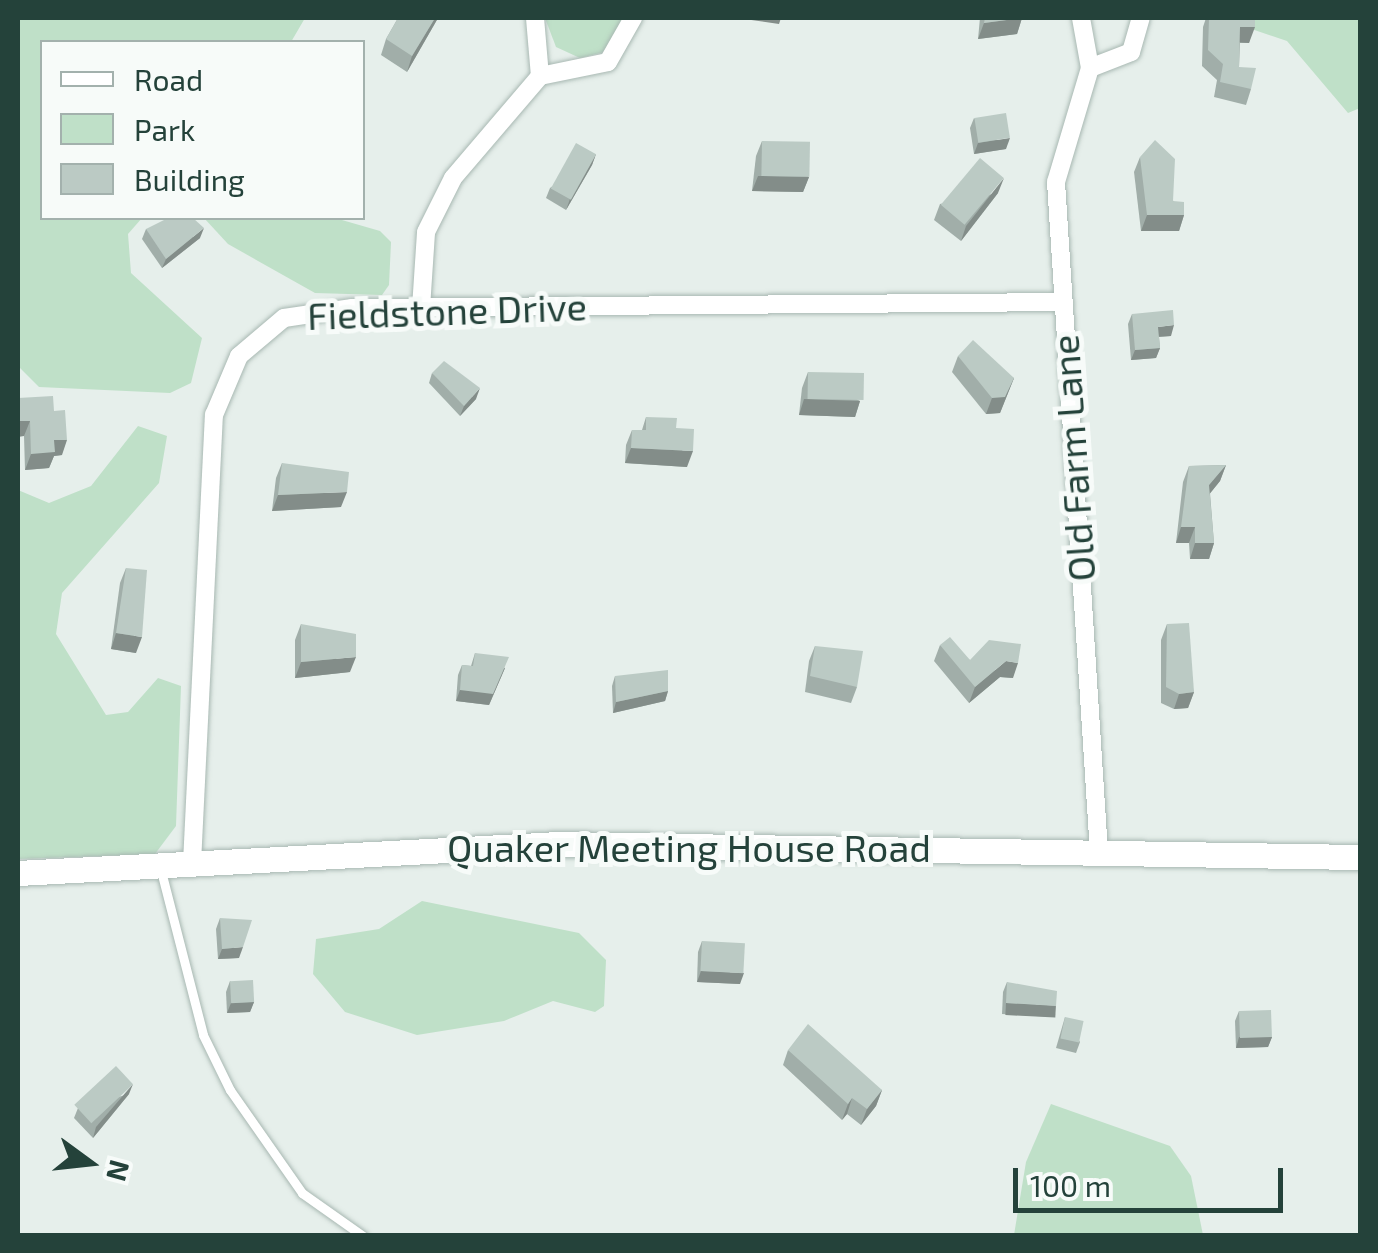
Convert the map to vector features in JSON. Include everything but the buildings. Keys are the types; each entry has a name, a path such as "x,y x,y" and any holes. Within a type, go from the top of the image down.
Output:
{"main road":[{"name":"Quaker Meeting House Road","path":"18,873 558,844 1360,857"}],"street":[{"path":"534,18 540,76"},
{"path":"421,308 421,254 436,204 540,76 608,62 627,42 633,18"},
{"path":"1081,18 1090,68 1131,52 1141,18"},
{"name":"Old Farm Lane","path":"1090,68 1056,182 1099,852"},
{"name":"Fieldstone Drive","path":"192,863 214,414 224,383 258,335 284,318 421,308 1063,302"}],"lane":[{"path":"159,864 203,1035 230,1090 302,1193 363,1236"}],"green space":[{"path":"18,18 305,18 292,40 40,40 40,220 140,220 128,234 131,273 202,338 191,383 170,393 39,387 18,366"},
{"path":"545,18 621,18 622,23 604,52 580,58 556,47"},
{"path":"1219,18 1360,18 1360,108 1348,113 1287,41"},
{"path":"206,220 342,220 380,231 391,242 389,285 382,295 315,293 228,244"},
{"path":"138,426 167,436 159,483 62,593 56,634 106,715 128,712 158,678 181,686 176,826 155,854 18,859 18,490 49,503 91,486"},
{"path":"422,901 579,933 606,960 604,1006 595,1012 553,1001 504,1021 417,1035 345,1012 313,974 316,939 379,929"},
{"path":"1051,1104 1170,1146 1191,1176 1203,1235 1014,1235 1026,1162"}]}
